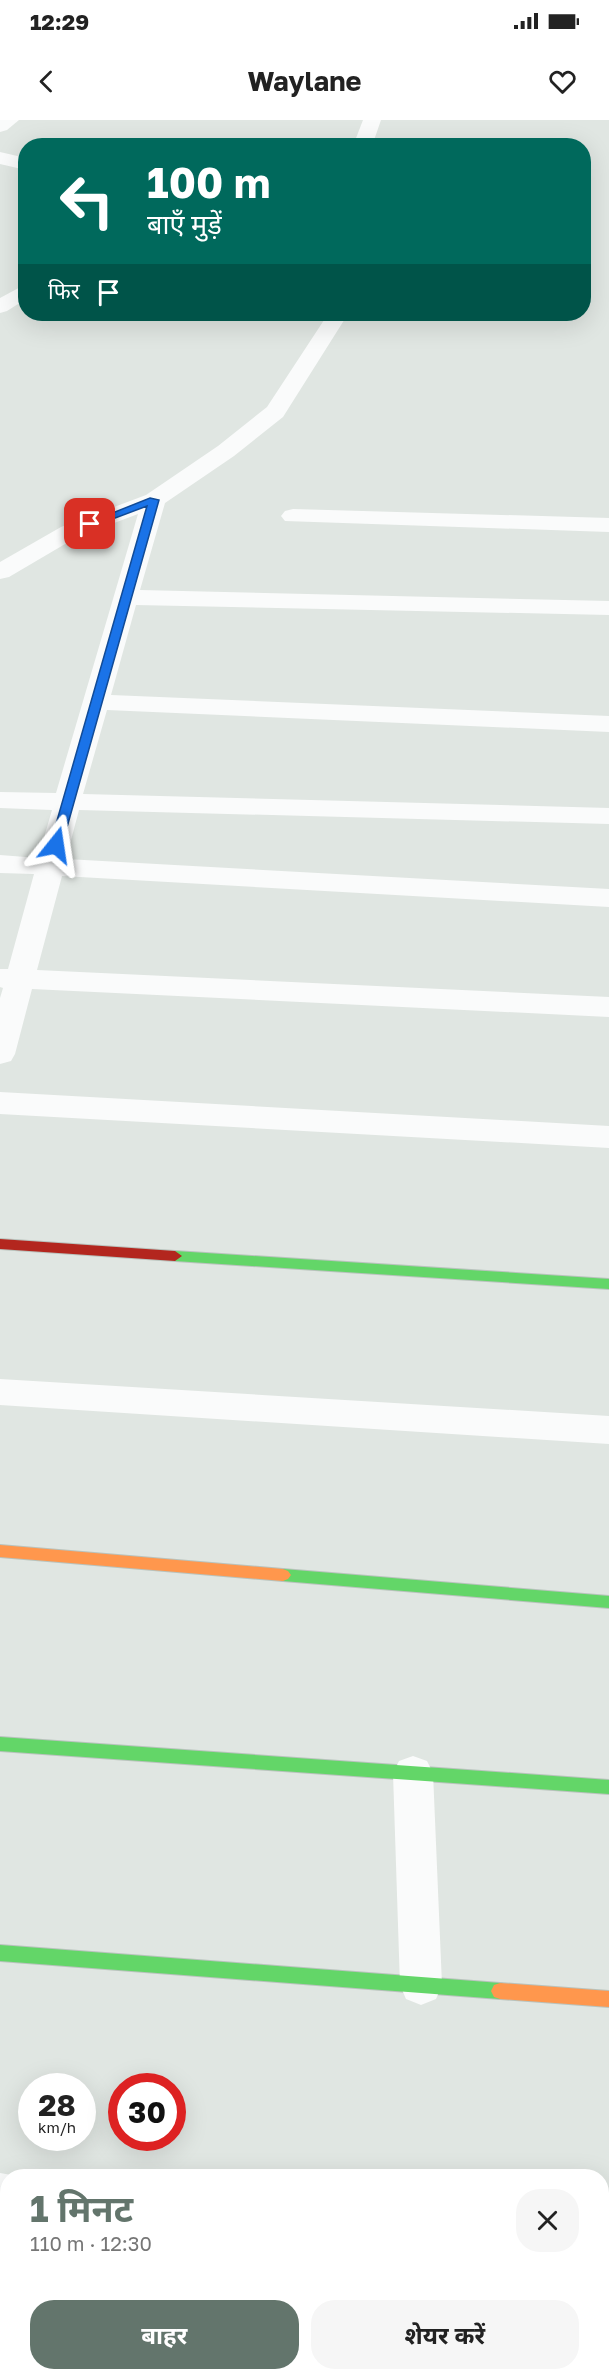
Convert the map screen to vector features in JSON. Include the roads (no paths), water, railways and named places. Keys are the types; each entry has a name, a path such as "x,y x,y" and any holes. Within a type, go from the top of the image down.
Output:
{"street":[{"path":"0,126 10,120"},
{"path":"365,138 372,120"},
{"path":"0,158 18,162"},
{"path":"0,307 18,295"},
{"path":"0,572 69,532 154,500 226,451 275,412 334,321"},
{"path":"0,1054 10,978 50,866 154,500"},
{"path":"292,516 609,525"},
{"path":"126,597 609,608"},
{"path":"96,702 609,724"},
{"path":"0,801 609,816"},
{"path":"0,864 609,898"},
{"path":"10,978 609,1007"},
{"path":"0,1103 609,1137"},
{"path":"0,1244 609,1284"},
{"path":"0,1392 609,1430"},
{"path":"0,1551 609,1602"},
{"path":"0,1744 609,1787"},
{"path":"413,1773 421,1985"},
{"path":"0,1953 609,1999"}]}
